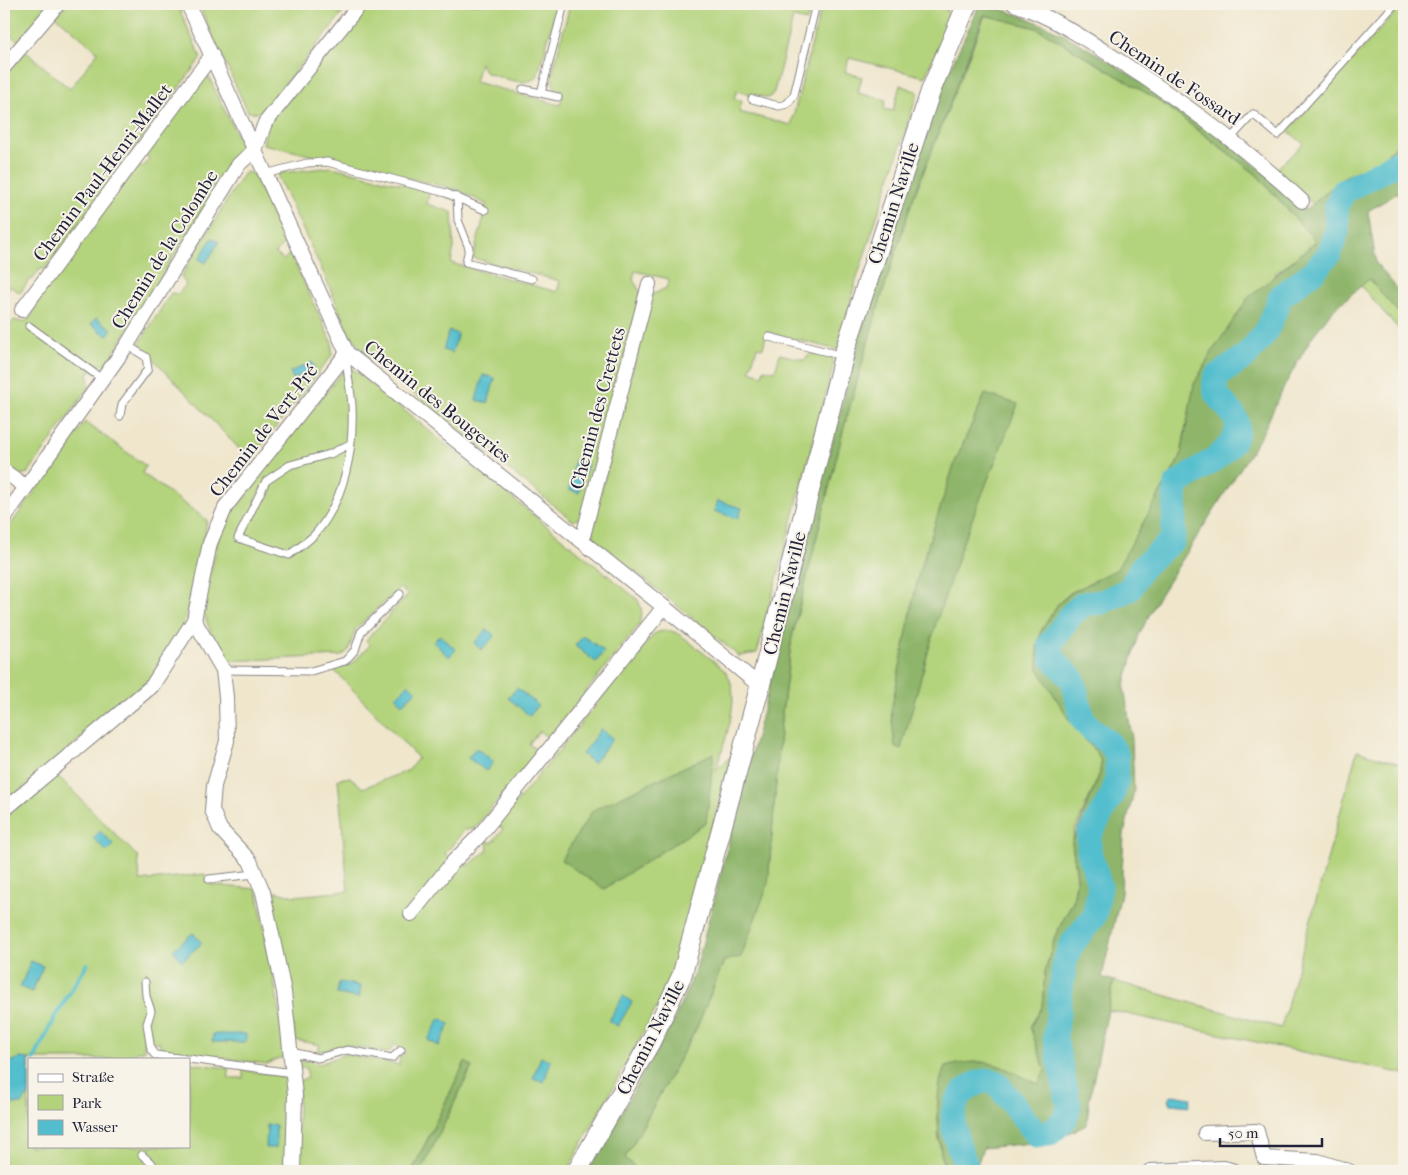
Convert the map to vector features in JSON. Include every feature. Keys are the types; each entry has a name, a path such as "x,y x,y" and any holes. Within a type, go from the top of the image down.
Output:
{"street":[{"path":"4,67 58,4"},
{"name":"Chemin des Bougeries","path":"188,4 347,353 664,606 760,686"},
{"name":"Chemin de la Colombe","path":"4,518 127,345 239,164 255,150 265,123 360,4"},
{"name":"Chemin Naville","path":"577,1171 651,1041 682,976 760,686 844,356 931,90 967,4"},
{"name":"Chemin de Fossard","path":"1014,4 1081,36 1178,99 1231,138 1302,201"},
{"name":"Chemin Paul-Henri-Mallet","path":"22,310 212,55"},
{"name":"Chemin des Crettets","path":"582,540 649,284"},
{"name":"Chemin de Vert-Pré","path":"4,810 152,686 194,620 210,543 226,506 347,353"},
{"path":"4,471 26,487"},
{"path":"411,914 453,862 478,837 664,606"},
{"path":"194,620 223,670 228,725 226,741 214,786 212,810 220,829 250,861 263,892 284,992 294,1073 296,1123 293,1171"},
{"path":"1205,1133 1257,1132 1264,1158 1312,1160 1349,1171"},
{"path":"1150,1171 1224,1168 1234,1171"}],"lane":[{"path":"541,93 564,4"},
{"path":"752,99 779,106 788,104 794,94 816,4"},
{"path":"1231,138 1253,114 1278,135 1395,4"},
{"path":"523,89 558,98"},
{"path":"266,174 307,163 327,162 457,197 485,210"},
{"path":"457,197 458,220 469,248 466,262 532,279"},
{"path":"29,326 102,379"},
{"path":"769,337 844,356"},
{"path":"120,416 122,404 148,369 146,358 127,345"},
{"path":"347,353 346,368 352,422 350,444 345,474 334,506 316,534 289,554 238,538 266,481 290,465 330,454 350,444"},
{"path":"223,670 311,671 345,661 355,650 361,632 400,594"},
{"path":"210,879 255,874"},
{"path":"145,982 146,996 151,1011 147,1024 151,1050 155,1055 179,1058"},
{"path":"292,1052 318,1058 346,1050 400,1060"},
{"path":"392,1058 401,1050"},
{"path":"190,1059 294,1073"},
{"path":"142,1155 160,1171"}],"green space":[{"path":"4,4 51,4 18,41 9,34 4,39"},
{"path":"66,4 177,4 201,58 45,269 40,269 20,293 10,286 4,295 4,76 25,51 70,89 98,52 56,16"},
{"path":"198,4 350,4 261,113 248,112"},
{"path":"366,4 558,4 537,77 525,82 512,81 486,73 480,63 475,82 560,105 563,94 554,86 552,75 570,4 811,4 807,21 793,18 774,92 769,98 737,91 734,98 742,101 739,112 791,125 822,4 944,4 950,19 925,77 849,58 845,72 862,77 858,93 886,100 884,109 893,111 900,85 918,92 855,284 838,350 767,332 763,348 757,347 750,371 762,375 764,369 775,371 780,354 804,360 811,353 831,357 834,363 757,653 739,656 595,539 592,528 652,295 666,288 669,279 635,271 633,280 641,293 582,517 573,521 366,355 349,333 323,272 278,177 280,173 332,167 430,191 427,204 452,212 454,247 451,263 557,292 560,281 473,258 487,205 459,190 263,144 268,124"},
{"path":"980,4 1018,15 1052,29 1143,83 1216,134 1306,210 1344,177 1382,159 1404,138 1404,189 1368,211 1376,263 1404,297 1404,319 1369,279 1331,312 1312,337 1286,383 1261,436 1158,598 1139,635 1124,687 1132,739 1134,791 1124,834 1121,893 1102,977 1114,981 1089,1101 1087,1125 1051,1141 983,1148 977,1165 978,1171 944,1171 939,1133 938,1105 941,1079 945,1067 984,1062 994,1064 1038,1084 1045,1070 1030,1027 1042,1007 1045,972 1055,936 1073,901 1077,877 1072,843 1100,773 1101,761 1097,753 1073,726 1038,669 1037,646 1041,631 1058,604 1071,593 1117,569 1181,456 1194,384 1212,352 1248,298 1316,242 1256,174 1158,100 1037,28 984,15 911,204 876,314 843,431 792,637 781,720 768,884 741,957 724,961 697,1027 625,1158 639,1171 588,1171 674,1020 696,969 876,274 936,99"},
{"path":"1403,4 1404,138 1382,159 1344,177 1313,204 1275,170 1304,144 1288,131"},
{"path":"985,15 1037,28 1158,100 1256,174 1316,242 1275,274 1186,425 1181,456 1117,570 1070,593 1058,604 1041,631 1073,726 1097,753 1101,761 1100,773 1075,830 1072,843 1077,877 1073,901 1055,936 1045,972 1042,1007 1030,1027 1060,1096 982,1062 945,1067 938,1134 944,1171 639,1171 625,1158 697,1027 724,961 768,884 781,720 792,637 843,431 876,314 911,204"},
{"path":"203,77 209,77 241,144 240,149 106,365 103,365 100,369 93,368 88,374 89,387 28,473 20,475 4,464 4,327 7,329 14,320 27,321 32,316 35,303 136,168 144,166 149,160 146,154"},
{"path":"247,172 254,175 286,242 275,253 284,260 290,253 332,343 332,355 250,460 139,344 171,293 178,294 186,285 181,276 243,174"},
{"path":"1369,279 1404,319 1404,335 1360,285"},
{"path":"353,369 637,599 641,609 642,615 639,625 549,738 539,731 529,744 538,751 474,829 464,830 445,854 457,864 469,865 488,850 487,840 492,843 503,829 498,825 654,634 669,631 678,634 720,666 730,680 733,692 733,705 716,770 732,755 673,978 567,1171 421,1171 472,1067 465,1062 412,1171 296,1171 299,1081 308,1077 306,1068 298,1068 297,1059 320,1064 345,1054 399,1065 400,1057 405,1053 394,1044 390,1051 386,1053 345,1045 318,1052 320,1045 295,1040 283,947 278,946 271,907 273,891 294,896 348,891 338,779 350,777 363,788 409,770 418,758 333,669 352,664 370,645 366,640 408,595 400,588 356,628 348,651 342,656 227,661 218,651 204,614 205,597 219,536 233,510 341,373"},
{"path":"985,394 1018,404 962,545 937,620 901,749 895,747 891,711 918,576 955,462"},
{"path":"85,422 146,466 142,473 207,520 202,554 184,623 176,640 150,679 17,793 4,801 4,534"},
{"path":"1357,751 1404,765 1404,1074 1108,1010 1114,981 1281,1028"},
{"path":"714,753 706,823 604,889 561,860 593,810"},
{"path":"57,775 138,857 140,881 205,874 207,882 211,885 257,889 288,1057 279,1058 267,1064 160,1050 160,1042 144,1043 144,1051 136,1051 135,1057 141,1058 28,1058 28,1148 190,1148 190,1063 228,1068 229,1078 243,1078 243,1070 278,1075 290,1082 288,1171 4,1171 4,818"},
{"path":"465,1062 472,1066 421,1171 412,1171"}],"water":[{"path":"212,238 219,242 206,263 199,259"},
{"path":"96,318 112,329 107,336 91,324"},
{"path":"449,331 458,334 452,353 443,350"},
{"path":"312,362 315,369 293,379 290,372"},
{"path":"483,375 495,378 488,403 476,400"},
{"path":"575,459 588,463 579,493 569,490"},
{"path":"718,501 742,508 738,519 714,511"},
{"path":"487,629 495,636 481,650 474,643"},
{"path":"440,635 456,650 449,657 433,642"},
{"path":"583,636 604,651 596,662 575,646"},
{"path":"409,684 416,691 402,704 396,697"},
{"path":"517,688 538,705 530,716 508,698"},
{"path":"601,729 613,739 593,763 582,754"},
{"path":"476,748 494,762 486,771 468,758"},
{"path":"100,831 114,845 107,852 93,838"},
{"path":"193,933 202,943 182,961 173,950"},
{"path":"31,961 43,966 32,992 20,987"},
{"path":"339,982 361,986 359,998 337,994"},
{"path":"623,996 632,1002 618,1026 609,1021"},
{"path":"440,1018 450,1024 439,1046 428,1040"},
{"path":"213,1034 246,1034 246,1042 212,1042"},
{"path":"541,1057 551,1061 544,1082 533,1078"},
{"path":"20,1058 28,1059 28,1096 21,1104 13,1104 4,1095 4,1064"},
{"path":"1173,1095 1191,1098 1189,1106 1171,1104 1168,1099"},
{"path":"267,1125 276,1125 276,1148 266,1148"}],"waterway":[{"path":"968,1171 956,1138 953,1115 955,1105 961,1095 970,1087 983,1082 996,1082 1037,1135 1050,1133 1055,1129 1065,1119 1069,1107 1055,1038 1064,966 1070,947 1094,916 1100,887 1089,851 1089,835 1113,794 1117,779 1117,756 1111,745 1089,727 1082,718 1073,680 1053,659 1050,644 1071,615 1083,604 1102,602 1130,589 1142,567 1173,540 1176,485 1220,455 1234,439 1237,431 1237,423 1234,416 1216,393 1214,386 1216,377 1247,355 1266,332 1281,296 1313,272 1329,254 1337,231 1336,208 1343,192 1404,159"},
{"path":"34,1058 55,1017 87,964"}]}
